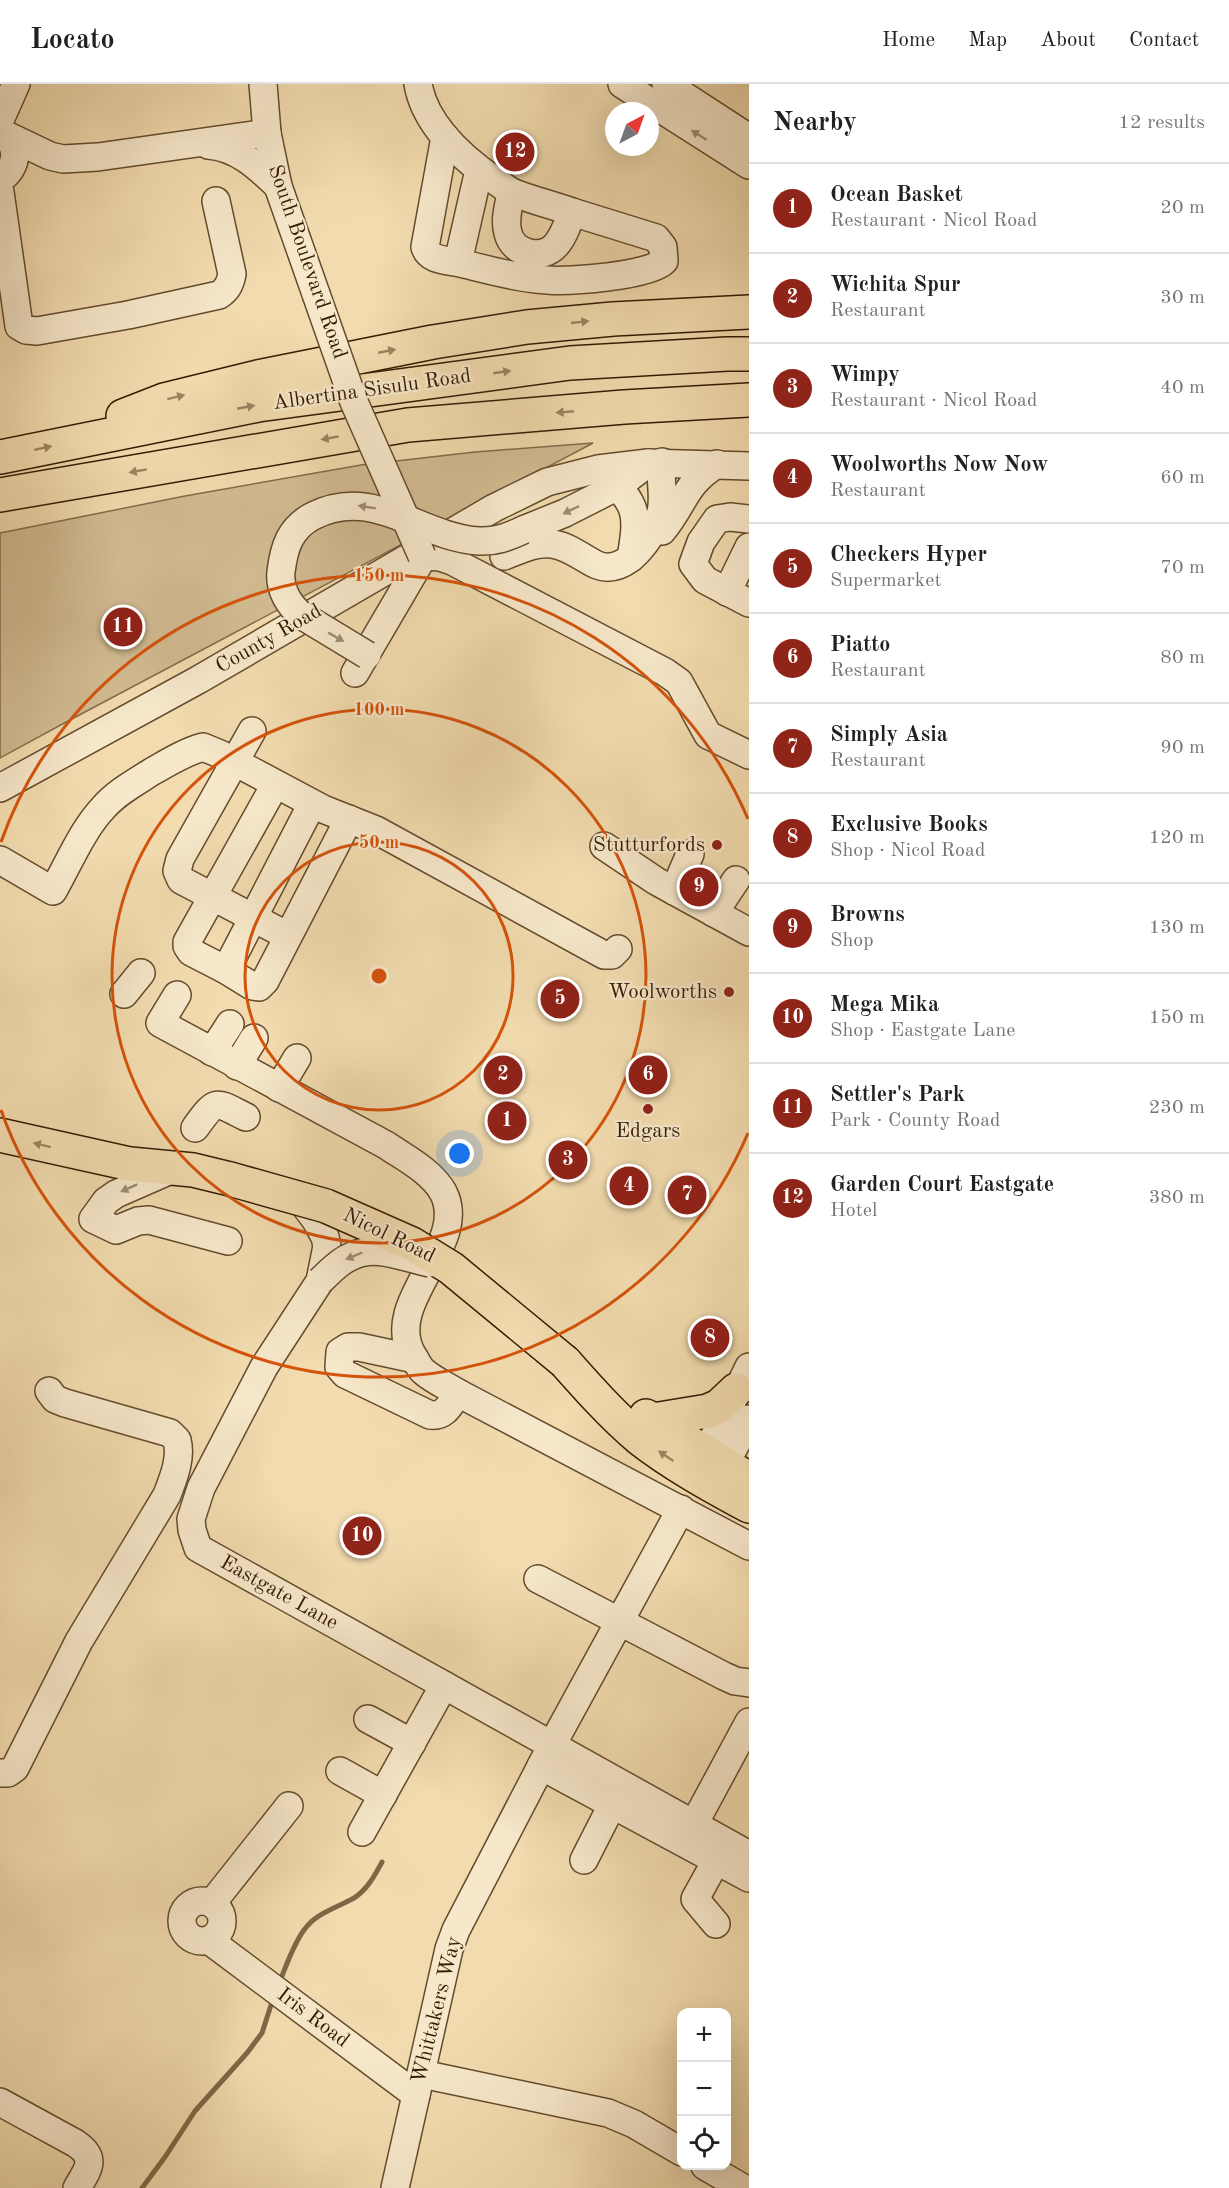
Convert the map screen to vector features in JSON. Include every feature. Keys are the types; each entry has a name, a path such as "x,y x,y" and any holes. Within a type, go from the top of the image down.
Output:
{"main road":[{"path":"86,439 136,409 164,400 258,377 363,356 527,327 613,319 749,312"},
{"name":"Albertina Sisulu Road","path":"0,457 258,405 570,363 749,354"},
{"name":"Albertina Sisulu Road","path":"0,495 408,425 624,407 749,400"},
{"path":"624,407 749,416"},
{"name":"Nicol Road","path":"0,1112 164,1156 178,1169"},
{"name":"Nicol Road","path":"0,1135 130,1164 178,1169 230,1179 299,1198 380,1228 451,1268 565,1362 653,1420 717,1472 749,1506"},
{"name":"Nicol Road","path":"565,1362 606,1407 640,1438 717,1472"},
{"path":"653,1420 708,1411 745,1392"}],"street":[{"path":"2,129 16,84"},
{"name":"South Boulevard Road","path":"263,84 267,133 278,186 354,402 422,556"},
{"path":"418,84 423,105 445,137 479,170 512,192 656,238 663,247 664,261 655,268 620,275 547,280 489,271 434,257 426,252 425,247 445,137"},
{"path":"622,84 749,165"},
{"path":"674,87 749,138"},
{"path":"2,129 50,156 63,159 98,158 267,133"},
{"path":"2,129 13,146 7,171"},
{"path":"195,144 221,146 238,153 278,186"},
{"path":"7,171 50,156"},
{"path":"458,262 479,170"},
{"path":"0,192 19,326 26,330 37,331 128,315 224,292 229,286 232,274 216,201"},
{"path":"512,192 506,223 508,235 523,252 539,254 551,250 562,237 572,212"},
{"path":"636,552 661,513 660,474 655,462"},
{"name":"County Road","path":"0,788 198,680 494,508 547,482 608,478 655,462 749,466"},
{"path":"504,556 531,545 554,544 606,567 616,566 666,527 693,483 717,464"},
{"path":"636,552 634,512 626,495 608,478 565,513 496,541 479,541 436,530 368,506 351,505 328,508 296,527 287,540 280,578 285,595 293,609 361,664 422,556 440,557 452,561 664,672 679,682 708,735 749,755"},
{"path":"749,519 730,517 717,519 701,542 693,564 705,580 738,598 749,547"},
{"path":"252,731 180,860 177,871 181,880 288,936"},
{"path":"0,860 53,891 90,825 104,807 122,791 179,756 203,747 234,761 312,804 376,830 604,955 612,955 618,949"},
{"path":"275,784 187,942 191,952 252,986 259,987 265,981 349,819"},
{"path":"226,970 312,804"},
{"path":"604,846 616,856 674,891 749,932"},
{"path":"674,891 690,854"},
{"path":"714,913 736,880"},
{"path":"177,995 160,1023 386,1145 420,1167 442,1190 448,1210 447,1229 408,1317 407,1341 423,1371 458,1393 749,1546"},
{"path":"212,1052 230,1024"},
{"path":"237,1066 254,1038"},
{"path":"279,1088 297,1058"},
{"path":"195,1128 210,1107 215,1104 246,1117"},
{"path":"178,1169 116,1194 106,1201 93,1218 116,1230 138,1221 149,1220 228,1241"},
{"path":"299,1198 325,1237 327,1246 320,1281"},
{"name":"Eastgate Lane","path":"451,1268 380,1251 363,1252 342,1262 320,1281 264,1367 198,1496 191,1520 198,1548 444,1685 546,1756 694,1824 749,1855"},
{"path":"415,1359 359,1347 348,1347 340,1352 339,1367 345,1374 430,1415 438,1416 445,1412 458,1393"},
{"path":"0,1773 8,1773 15,1768 79,1641 166,1496 174,1477 177,1461 177,1440 170,1432 65,1403 55,1399 49,1391"},
{"path":"717,1472 745,1392"},
{"name":"Whittakers Way","path":"395,2188 452,1941 546,1756 681,1509"},
{"path":"538,1579 724,1676 735,1681 749,1683"},
{"path":"362,1832 444,1685"},
{"path":"368,1719 412,1743"},
{"path":"694,1824 749,1722"},
{"path":"546,1756 612,1805 749,1878"},
{"path":"340,1771 383,1795"},
{"path":"584,1860 612,1805"},
{"name":"Iris Road","path":"289,1806 212,1903 198,1901 190,1904 184,1911 182,1923 187,1935 198,1941 210,1941 419,2085"},
{"path":"716,1924 695,1899 717,1861"},
{"path":"419,2085 608,2113 634,2124 677,2150"},
{"path":"0,2102 86,2151 90,2160 89,2167 76,2188"},
{"path":"712,2170 743,2188"}],"shaded area":[{"path":"593,443 0,758 0,533 185,496 361,465 475,452"}],"waterway":[{"path":"280,1981 290,1955 309,1924 320,1915 359,1895 382,1862"},
{"path":"142,2188 195,2111 262,2033 271,2005"}],"place":[{"name":"Garden Court Eastgate","path":"515,152"},
{"name":"Settler's Park","path":"123,627"},
{"name":"Stutturfords","path":"717,845"},
{"name":"Browns","path":"699,887"},
{"name":"Woolworths","path":"729,992"},
{"name":"Checkers Hyper","path":"560,999"},
{"name":"Wichita Spur","path":"503,1075"},
{"name":"Piatto","path":"648,1075"},
{"name":"Edgars","path":"648,1109"},
{"name":"Ocean Basket","path":"507,1121"},
{"name":"Wimpy","path":"568,1160"},
{"name":"Woolworths Now Now","path":"629,1186"},
{"name":"Simply Asia","path":"687,1195"},
{"name":"Exclusive Books","path":"710,1338"},
{"name":"Mega Mika","path":"362,1536"}]}
